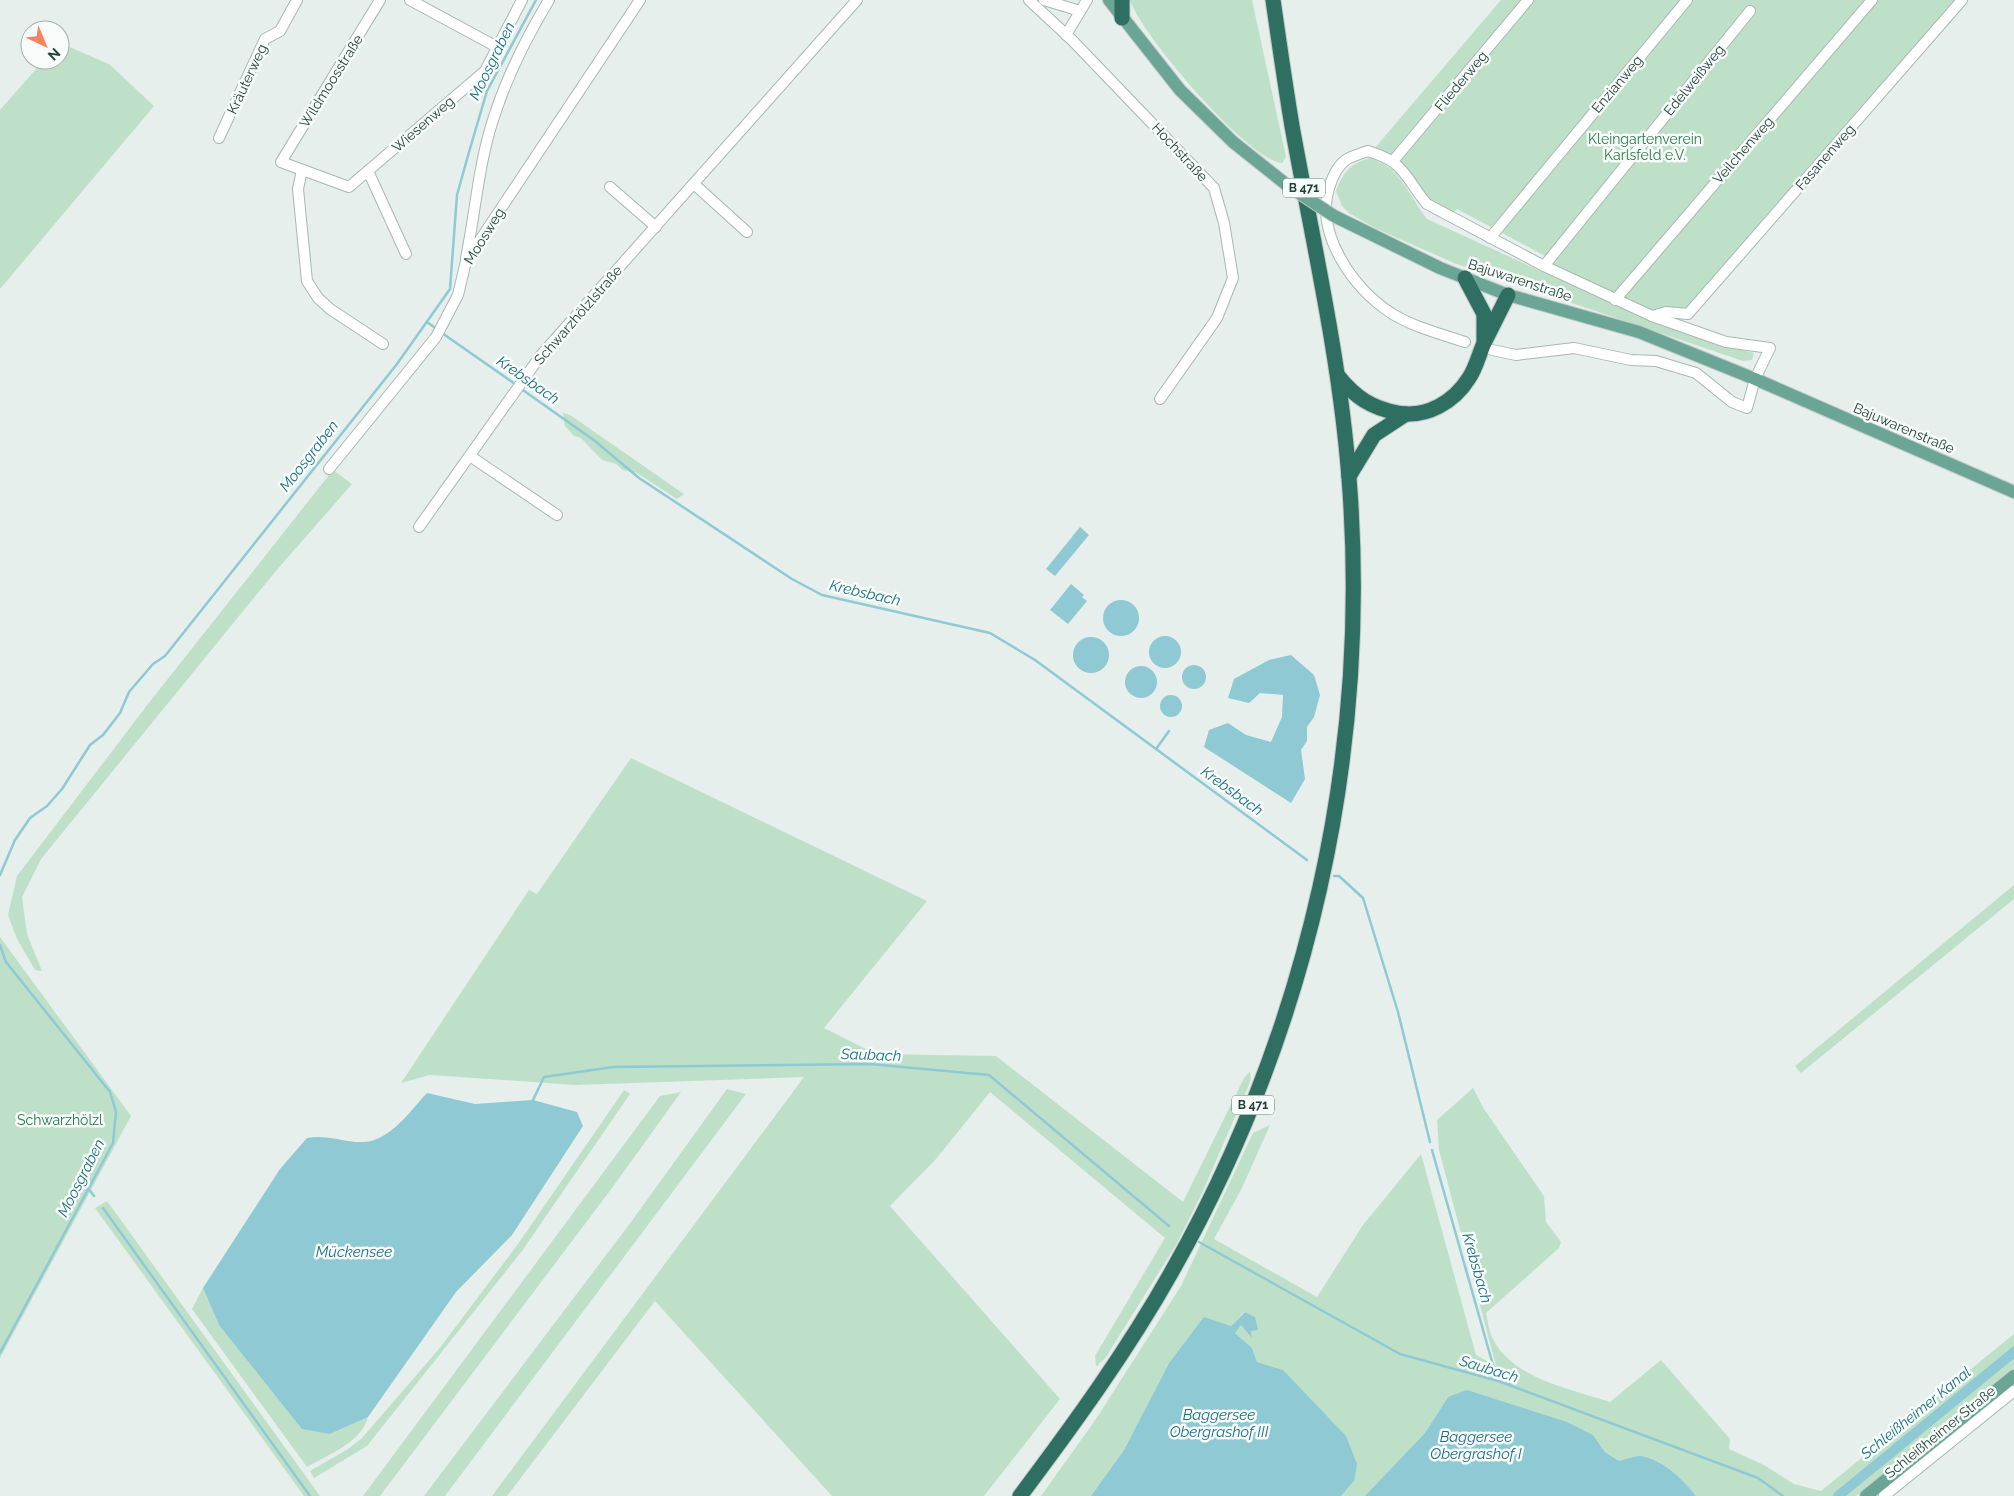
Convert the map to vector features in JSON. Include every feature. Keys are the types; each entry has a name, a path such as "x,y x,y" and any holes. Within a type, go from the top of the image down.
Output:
{"highway":[{"path":"1122,0 1122,18"},
{"name":"B 471","path":"1020,1496 1076,1421 1126,1348 1171,1273 1214,1192 1240,1134 1287,1011 1324,873 1342,772 1352,662 1354,587 1349,476 1338,376 1326,300 1292,123 1273,0"},
{"path":"1465,278 1484,314 1488,347"},
{"path":"1338,376 1361,399 1386,410 1406,414 1423,413 1451,400 1470,377 1488,347 1508,295"},
{"path":"1349,476 1374,435 1406,414"}],"main road":[{"name":"Bajuwarenstraße","path":"1109,0 1180,90 1233,142 1287,185 1334,216 1440,268 1508,295 1639,332 1755,379 2014,492"},
{"name":"Schleißheimer Straße","path":"1866,1496 2014,1376"}],"street":[{"name":"Kräuterweg","path":"219,138 265,39 280,31 298,0"},
{"name":"Wildmoosstraße","path":"281,162 380,0"},
{"path":"410,0 497,47"},
{"name":"Wiesenweg","path":"281,162 349,186 485,70 522,0"},
{"path":"466,261 480,174 495,111 514,67 549,0"},
{"name":"Schwarzhölzlstraße","path":"419,527 541,355 857,0"},
{"name":"Hochstraße","path":"1029,0 1187,157 1214,188 1224,223 1233,278 1217,318 1160,400"},
{"path":"1044,0 1080,11"},
{"path":"1066,35 1087,0"},
{"name":"Fliederweg","path":"1393,162 1528,0"},
{"name":"Enzianweg","path":"1490,238 1687,0"},
{"name":"Veilchenweg","path":"1616,300 1872,0"},
{"name":"Fasanenweg","path":"1652,316 1666,312 1688,314 1962,0"},
{"name":"Moosweg","path":"329,469 439,331 458,295 466,261 636,1"},
{"name":"Edelweißweg","path":"1544,266 1750,11"},
{"path":"1393,162 1368,151 1346,160 1333,176 1325,202 1330,237 1345,265 1368,294 1391,313 1413,324 1465,342"},
{"name":"Bajuwarenstraße","path":"1393,162 1405,172 1414,191 1427,204 1544,266 1652,316 1726,342 1770,348 1755,379"},
{"path":"302,170 298,189 307,281 318,298 330,309 383,344"},
{"path":"368,171 406,254"},
{"path":"694,184 747,232"},
{"path":"610,187 656,227"},
{"path":"471,229 484,234"},
{"path":"1488,347 1516,355 1574,348 1630,360 1656,361 1696,373 1732,402 1747,408 1755,379"},
{"path":"470,456 557,515"},
{"name":"Schleißheimer Straße","path":"1884,1496 2014,1391"}],"green space":[{"path":"1130,0 1252,0 1286,157 1282,163 1266,157 1245,141 1197,93 1153,39"},
{"path":"1501,0 1524,0 1391,158 1374,149"},
{"name":"Kleingartenverein Karlsfeld e.V.","path":"1532,0 1967,0 1690,320 1649,313 1542,262 1545,256 1457,209 1451,215 1428,201 1399,163"},
{"path":"70,47 109,64 154,106 0,289 0,110 35,70 70,70"},
{"path":"1370,158 1384,164 1393,171 1427,219 1641,317 1722,345 1754,353 1752,360 1743,361 1454,263 1375,228 1349,213 1342,206 1336,191 1341,179 1352,166"},
{"path":"563,413 570,415 684,494 677,499 637,473 623,470 616,464 602,460 581,438 574,436 565,426"},
{"path":"333,470 352,484 275,572 41,859 22,897 27,934 42,971 35,970 17,939 8,915 17,876 148,704"},
{"path":"631,758 927,901 824,1028 876,1054 996,1056 1183,1202 1244,1078 1250,1071 1251,1080 1203,1191 1176,1245 1106,1357 1096,1367 1095,1356 1165,1238 990,1092 936,1159 890,1206 1060,1399 984,1496 832,1496 655,1301 507,1496 492,1496 804,1077 576,1085 430,1075 401,1083 529,890 537,894"},
{"path":"2014,885 2014,899 1801,1073 1795,1066"},
{"name":"Schwarzhölzl","path":"0,937 131,1116 0,1358"},
{"path":"1473,1088 1484,1109 1544,1196 1546,1222 1561,1242 1559,1248 1486,1313 1492,1336 1502,1353 1514,1364 1544,1381 1610,1402 1661,1360 1730,1439 1729,1449 1764,1465 1794,1484 1821,1491 2014,1334 2014,1370 1856,1496 1696,1496 1679,1477 1665,1466 1642,1456 1619,1461 1605,1452 1593,1435 1448,1397 1425,1433 1366,1496 1341,1496 1354,1481 1283,1370 1257,1362 1252,1348 1235,1333 1241,1324 1252,1337 1251,1330 1258,1330 1244,1312 1231,1326 1204,1318 1169,1363 1124,1450 1091,1496 1041,1496 1096,1419 1181,1286 1253,1133 1270,1125 1242,1188 1214,1239 1317,1297 1363,1225 1421,1154 1476,1355 1496,1366 1439,1150 1437,1120"},
{"path":"727,1089 746,1094 445,1496 424,1496 631,1222"},
{"path":"624,1090 630,1094 522,1251 367,1446 314,1478 310,1471 348,1449 362,1438 439,1349 518,1244"},
{"path":"681,1092 612,1188 380,1496 363,1496 660,1096"},
{"path":"107,1201 320,1496 304,1496 95,1208"},
{"path":"203,1288 219,1325 330,1434 368,1417 365,1426 359,1434 343,1447 307,1467 192,1309"}],"water":[{"path":"1080,527 1089,535 1055,576 1046,569"},
{"path":"1071,584 1084,595 1082,597 1087,601 1068,624 1050,610"},
{"path":"1121,600 1134,605 1139,618 1134,631 1121,636 1108,631 1103,618 1108,605"},
{"path":"1165,636 1176,641 1181,652 1176,663 1165,668 1154,663 1149,652 1154,641"},
{"path":"1091,637 1098,638 1104,642 1108,648 1108,662 1104,668 1098,672 1091,673 1084,672 1078,668 1074,662 1073,655 1074,648 1078,642 1084,638"},
{"path":"1291,655 1314,675 1320,695 1314,717 1307,727 1307,741 1301,750 1305,779 1291,803 1204,747 1209,730 1228,723 1246,735 1271,742 1282,717 1283,695 1260,693 1249,703 1228,698 1234,679 1269,660"},
{"path":"1194,665 1199,666 1205,672 1205,682 1199,688 1194,689 1189,688 1183,682 1182,677 1183,672 1189,666"},
{"path":"1141,666 1147,667 1152,671 1156,676 1156,688 1152,693 1147,697 1141,698 1135,697 1130,693 1126,688 1125,682 1126,676 1130,671 1135,667"},
{"path":"1171,695 1179,698 1182,706 1179,714 1171,717 1163,714 1160,706 1163,698"},
{"name":"Mückensee","path":"427,1093 475,1104 533,1100 577,1112 583,1126 512,1235 456,1292 368,1417 330,1434 302,1429 219,1325 203,1288 280,1169 307,1138 322,1137 357,1142 374,1140 391,1131 399,1124"},
{"name":"Baggersee Obergrashof III","path":"1245,1312 1255,1317 1258,1330 1251,1331 1252,1338 1241,1325 1235,1333 1252,1348 1257,1362 1283,1370 1346,1436 1357,1464 1354,1481 1341,1496 1091,1496 1124,1450 1169,1363 1204,1317 1231,1326"},
{"name":"Baggersee Obergrashof I","path":"1467,1390 1567,1422 1593,1435 1605,1452 1619,1461 1640,1456 1650,1458 1665,1466 1679,1477 1696,1496 1365,1496 1425,1433 1448,1397"}],"waterway":[{"name":"Moosgraben","path":"0,875 15,840 30,818 47,806 62,789 90,745 103,735 120,713 129,692 153,664 165,656 397,364 450,289 457,195 487,91 536,0"},
{"name":"Krebsbach","path":"427,322 438,330"},
{"name":"Krebsbach","path":"442,333 515,384"},
{"name":"Krebsbach","path":"520,388 595,441 639,478 792,579 822,595 990,633 1035,660 1307,860"},
{"path":"1156,749 1169,731"},
{"name":"Krebsbach","path":"1334,876 1339,876 1363,898 1398,1012 1430,1142"},
{"name":"Moosgraben","path":"0,945 6,962 110,1092 116,1112 113,1143 0,1353"},
{"name":"Saubach","path":"533,1100 544,1077 613,1067 870,1064 989,1075 1169,1226"},
{"name":"Krebsbach","path":"1432,1150 1493,1365 1511,1386"},
{"name":"Moosgraben","path":"88,1188 94,1196"},
{"path":"103,1208 310,1496"},
{"name":"Saubach","path":"1199,1242 1400,1354 1498,1381 1758,1478 1783,1496"},
{"name":"Schleißheimer Kanal","path":"1838,1496 2014,1352"}]}
